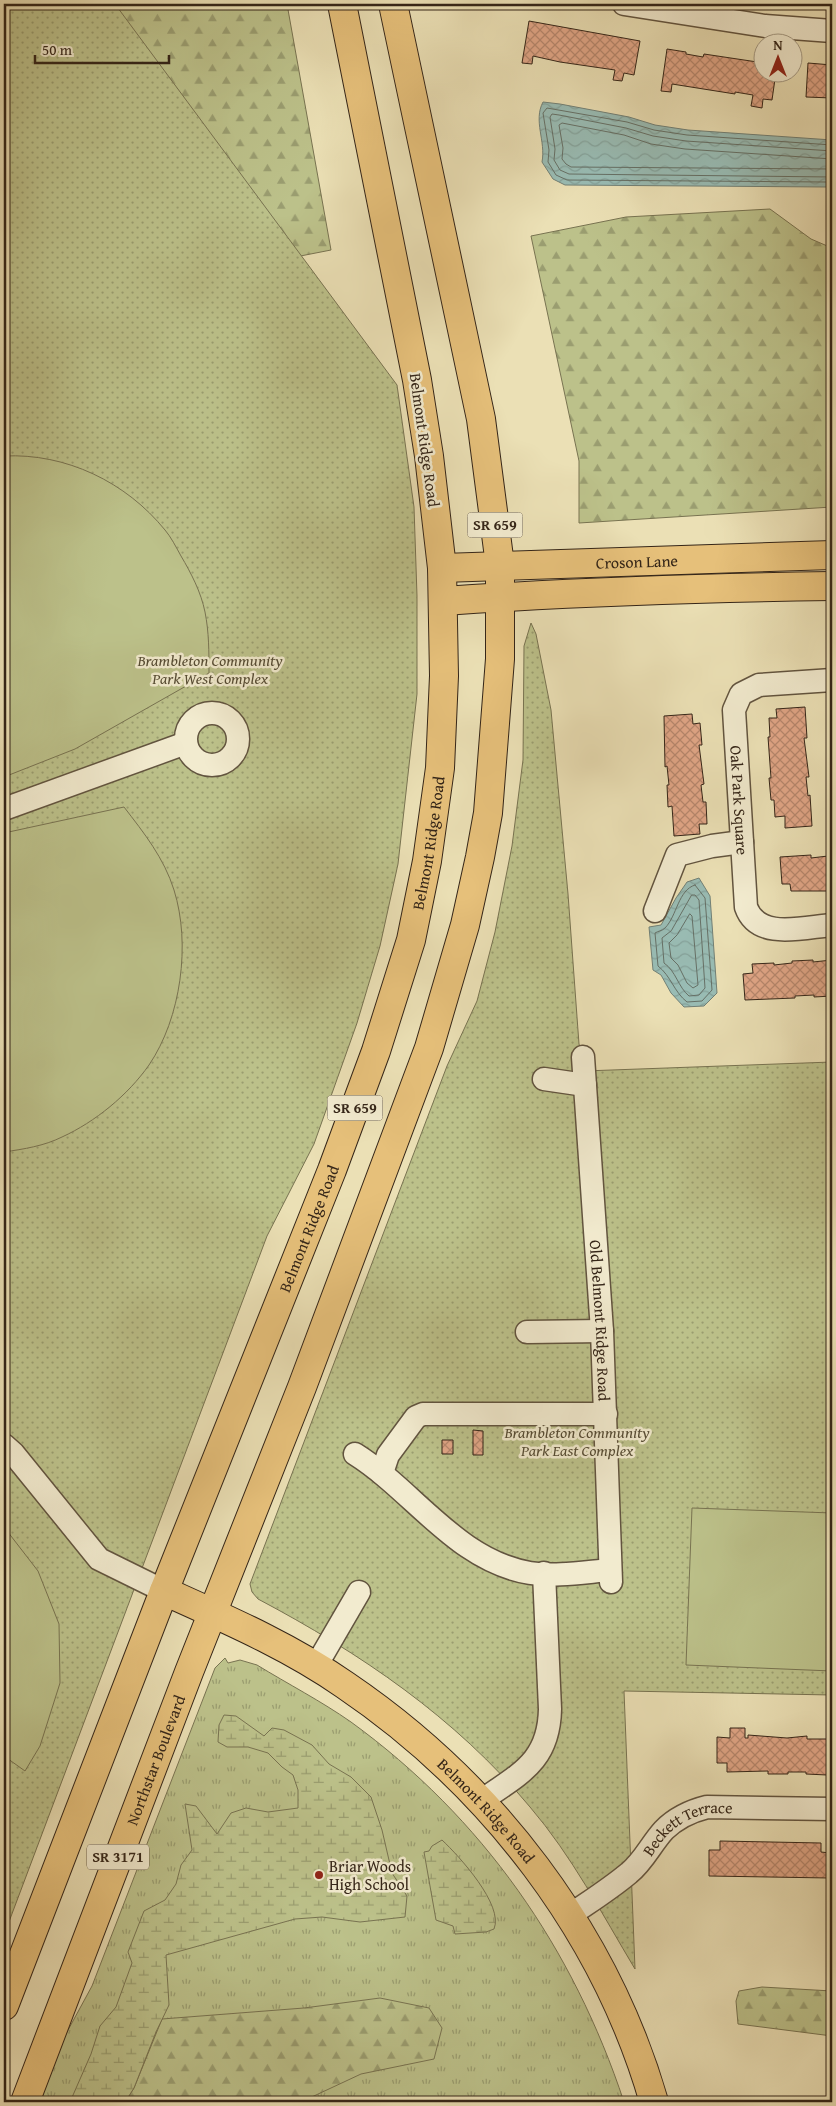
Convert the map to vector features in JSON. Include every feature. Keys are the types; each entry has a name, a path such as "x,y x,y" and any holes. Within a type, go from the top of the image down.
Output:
{"main road":[{"name":"Belmont Ridge Road","path":"342,4 417,380 429,456 444,601 444,676 440,768 427,860 411,940 376,1051 332,1170 164,1591 212,1612 316,1666 345,1684 406,1730 446,1764 482,1801 547,1880 594,1959 632,2038 654,2102"},
{"name":"SR 659","path":"212,1612 302,1387 429,1048 465,925 488,813 500,659 500,565 481,419 393,4"},
{"name":"Croson Lane","path":"442,568 832,555"},
{"name":"Croson Lane","path":"444,601 749,587 832,586"},
{"name":"SR 3171","path":"4,2006 164,1591"},
{"name":"Northstar Boulevard","path":"24,2102 212,1612"}],"street":[{"path":"624,4 664,7 766,26 832,31"},
{"name":"Oak Park Square","path":"832,680 759,684 741,694 734,710 746,907 749,915 763,927 773,930 832,925"},
{"path":"4,809 186,743"},
{"path":"655,911 668,856 712,846 742,842"},
{"name":"Old Belmont Ridge Road","path":"544,1573 611,1576 602,1331 583,1057"},
{"path":"544,1079 585,1085"},
{"path":"527,1332 602,1331"},
{"path":"382,1473 388,1455 416,1417 423,1414 606,1414"},
{"path":"4,1445 13,1453 99,1560 164,1591"},
{"path":"355,1454 382,1473 442,1526 484,1557 521,1571 544,1573 550,1710 544,1746 534,1760 482,1801"},
{"path":"316,1666 359,1592"},
{"name":"Beckett Terrace","path":"569,1916 630,1872 645,1857 663,1831 676,1820 691,1812 708,1807 832,1809"}],"green space":[{"path":"4,4 287,4 331,250 280,260"},
{"name":"Brambleton Community Park West Complex","path":"4,4 115,4 397,385 414,507 417,596 417,694 398,864 380,946 357,1023 314,1144 267,1236 4,1935"},
{"path":"770,209 811,239 832,248 832,507 579,523 579,461 531,236 626,217"},
{"path":"4,456 27,456 72,465 113,485 149,513 171,539 198,590 205,612 207,627 209,673 75,749 4,777"},
{"name":"Brambleton Community Park East Complex","path":"531,623 536,634 551,710 568,894 579,1044 583,1057 584,1071 832,1062 832,1695 624,1691 635,1969 586,1886 559,1845 530,1807 501,1774 438,1716 404,1690 333,1642 258,1599 252,1592 250,1584 447,1066 477,1001 495,932 512,846 523,760 524,646"},
{"path":"124,807 153,846 165,867 174,890 179,911 182,934 180,980 169,1025 149,1065 131,1087 110,1107 87,1124 48,1143 4,1152 4,833"},
{"path":"692,1508 832,1513 832,1671 686,1665"},
{"path":"4,1527 38,1571 59,1624 60,1683 40,1746 25,1771 4,1756"},
{"name":"Briar Woods High School","path":"225,1658 228,1663 240,1660 257,1665 351,1722 399,1760 442,1800 482,1844 518,1890 550,1939 578,1991 603,2045 624,2102 37,2102 61,2043 92,1986 215,1668"},
{"path":"224,1715 236,1716 264,1736 272,1728 284,1730 312,1745 329,1764 351,1777 371,1797 382,1830 392,1873 407,1896 405,1917 360,1922 322,1917 295,1919 166,1955 169,2005 134,2088 125,2102 70,2102 91,2054 100,2026 116,2007 132,1963 128,1952 144,1911 165,1900 176,1884 181,1865 192,1850 185,1804 196,1806 217,1834 231,1813 246,1808 268,1812 298,1808 298,1790 293,1775 268,1753 248,1747 227,1747 218,1742 219,1725"},
{"path":"442,1840 469,1869 486,1895 495,1919 494,1929 486,1932 455,1934 453,1926 436,1920 424,1852 429,1851 432,1846"},
{"path":"762,1987 832,1991 832,2036 738,2024 736,2001 739,1991"},
{"path":"380,1998 429,2008 442,2028 434,2059 361,2074 301,2102 125,2102 134,2088 162,2019 304,2008"}],"water":[{"path":"543,102 629,117 655,125 688,130 832,140 832,188 565,185 553,179 542,162 543,154 539,116"},
{"path":"699,878 710,896 717,993 704,1006 684,1007 671,993 661,975 653,970 649,927 661,925 687,882"}],"building":[{"path":"529,21 640,41 634,75 624,73 622,81 613,80 615,70 533,56 532,64 522,63"},
{"path":"667,49 703,57 704,54 754,62 754,82 775,82 772,100 763,99 762,108 751,106 753,95 672,84 671,92 661,91"},
{"path":"808,63 832,65 832,98 806,97"},
{"path":"805,707 807,738 804,738 809,777 806,777 808,796 810,795 812,826 785,828 785,816 775,817 774,800 771,800 769,718 777,718 776,709"},
{"path":"692,714 693,724 700,723 702,745 699,745 704,784 701,785 703,802 706,802 707,824 699,824 700,834 674,836 672,806 668,807 667,785 669,785 667,766 665,767 664,716"},
{"path":"832,853 832,891 791,891 790,884 782,884 780,857 811,855 811,858 828,856 828,854"},
{"path":"813,960 813,962 832,960 832,996 814,997 814,995 795,996 795,998 745,1000 743,974 753,973 752,964 774,963 774,965 792,963 792,961"},
{"path":"473,1430 483,1431 483,1455 473,1455"},
{"path":"442,1440 453,1440 453,1454 442,1454"},
{"path":"730,1728 745,1728 745,1738 748,1738 748,1735 787,1738 807,1736 807,1739 832,1739 832,1765 827,1765 827,1775 806,1774 806,1772 768,1774 768,1771 727,1772 727,1763 717,1763 717,1737 730,1738"},
{"path":"720,1841 821,1843 821,1852 830,1853 829,1878 709,1876 709,1850 720,1850"}],"place":[{"name":"Briar Woods High School","path":"319,1875"}]}
